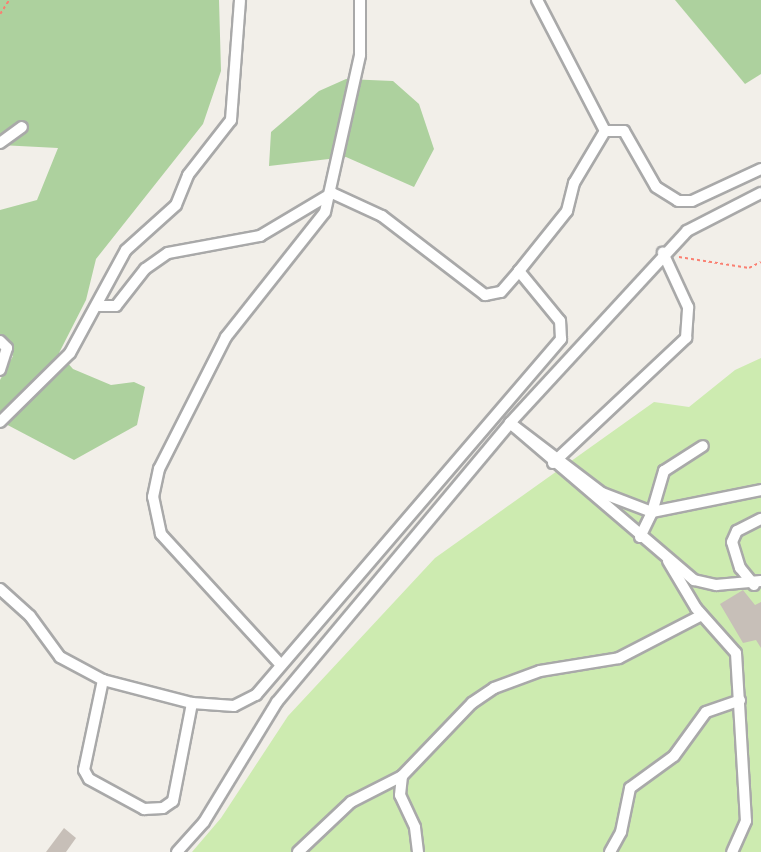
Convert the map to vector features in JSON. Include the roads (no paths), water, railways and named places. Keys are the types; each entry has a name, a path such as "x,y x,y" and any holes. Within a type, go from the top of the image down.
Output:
{"street":[{"path":"0,422 56,370 99,306 126,250 176,205 188,175 231,120 240,0"},
{"path":"281,665 161,534 153,497 159,469 226,337 320,220 332,193 360,55 360,0"},
{"path":"537,0 605,131"},
{"path":"0,132 22,127 0,143"},
{"path":"332,193 382,216 486,295 501,292 567,211 574,183 605,131"},
{"path":"605,131 624,131 656,187 678,201 692,201 761,169"},
{"path":"99,306 116,306 145,269 168,253 260,236 332,193"},
{"path":"177,852 204,822 277,702 510,423 663,253 687,231 761,193"},
{"path":"557,460 686,338 688,307 663,253"},
{"path":"0,589 30,616 60,657 103,680 192,703 246,703 561,339 560,321 519,271"},
{"path":"0,342 7,348 0,370"},
{"path":"510,423 602,493 652,512 761,490"},
{"path":"640,537 652,512 664,471 703,446"},
{"path":"557,460 640,537 694,580 758,583"},
{"path":"758,583 740,568 732,542 737,531 761,519"},
{"path":"669,561 702,615 736,652 746,820 732,852"},
{"path":"298,852 351,802 402,776 472,703 494,688 585,660 619,658 702,615"},
{"path":"103,680 84,770 89,779 144,809 163,808 173,801 192,703"},
{"path":"610,852 621,832 630,788 674,756 706,712 740,700"},
{"path":"402,776 400,795 415,827 418,852"}]}
